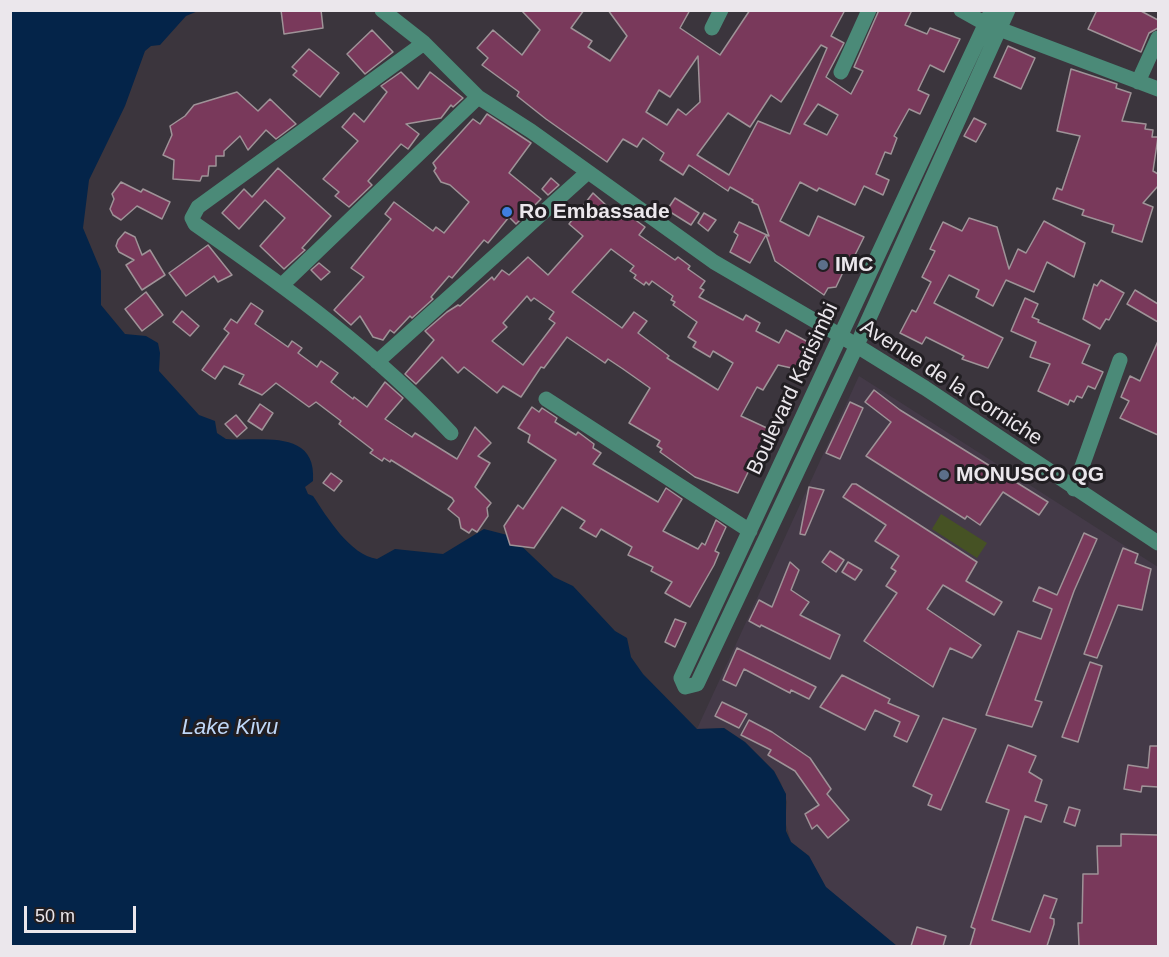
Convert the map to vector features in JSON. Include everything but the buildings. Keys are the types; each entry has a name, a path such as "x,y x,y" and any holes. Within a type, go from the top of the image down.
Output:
{"street":[{"name":"Avenue de la Corniche","path":"382,10 424,43 478,97 531,131 714,262 842,336 925,388 1158,543"},
{"path":"712,28 721,10"},
{"path":"841,72 869,10"},
{"path":"961,10 1158,89"},
{"path":"857,345 992,21 1008,10"},
{"name":"Boulevard Karisimbi","path":"857,345 697,684 685,687 681,678 992,21"},
{"path":"1138,82 1158,38"},
{"path":"424,43 193,213 195,224 310,304 415,394 452,433"},
{"path":"282,285 478,97"},
{"path":"377,362 588,172"},
{"path":"1074,489 1120,360"},
{"path":"546,399 750,531"}],"shaded area":[{"path":"859,376 1158,567 1158,946 897,946 825,887 809,856 791,842 785,821 787,802 781,783 774,771 745,742 724,728 697,729"}],"green space":[{"path":"941,514 987,543 977,558 932,529"}],"water":[{"name":"Lake Kivu","path":"10,11 198,11 186,16 160,45 151,46 145,51 125,106 89,180 83,228 101,271 101,305 125,334 146,336 158,343 159,371 199,415 215,421 217,433 226,439 284,441 306,452 312,464 313,481 305,487 308,494 313,496 340,534 367,556 377,559 395,549 443,554 484,529 511,536 554,577 573,586 615,631 627,638 631,657 643,674 697,729 724,728 745,742 774,771 786,794 786,831 791,842 809,856 826,887 897,946 11,946"}],"place":[{"name":"Ro Embassade","path":"507,212"},
{"name":"IMC","path":"823,265"},
{"name":"MONUSCO QG","path":"944,475"}]}
